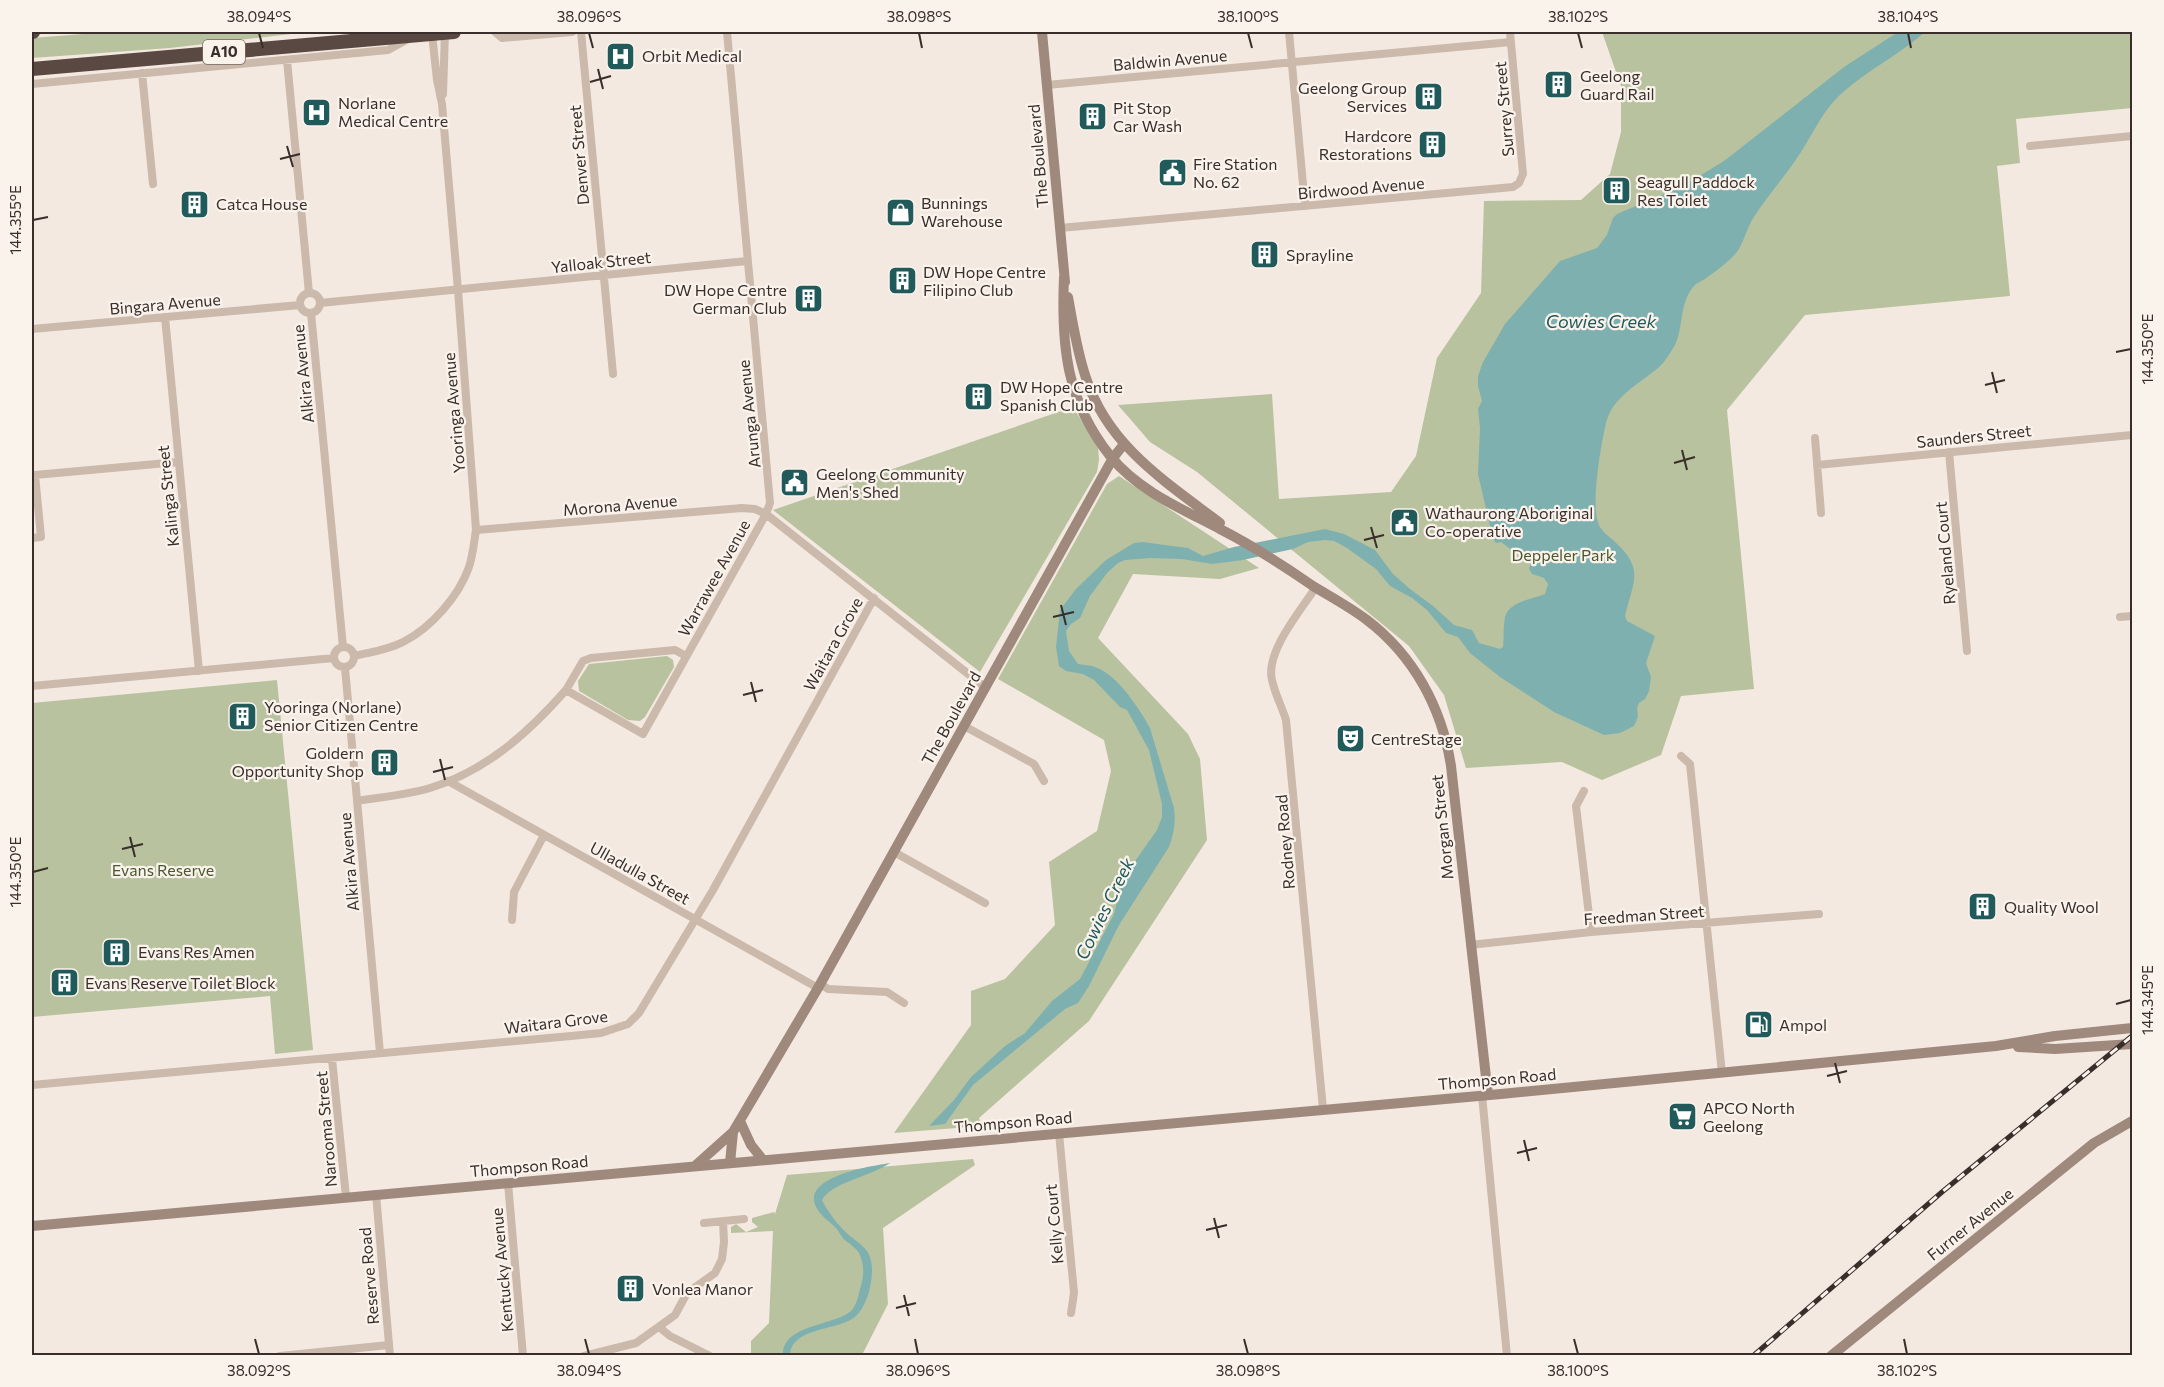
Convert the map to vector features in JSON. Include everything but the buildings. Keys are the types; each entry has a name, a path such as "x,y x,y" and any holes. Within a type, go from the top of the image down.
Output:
{"highway":[{"name":"A10","path":"32,69 443,32"}],"main road":[{"name":"The Boulevard","path":"729,1163 733,1132 820,986 1113,458 1081,408 1070,373 1063,334 1064,277 1042,32"},
{"name":"The Boulevard","path":"1064,277 1086,380 1101,411 1124,444"},
{"path":"1113,458 1124,444"},
{"name":"Morgan Street","path":"1124,444 1150,470 1245,541"},
{"name":"Morgan Street","path":"1113,458 1140,483 1160,497 1245,541 1362,616 1390,640 1420,678 1436,710 1445,736 1451,766 1485,1095"},
{"name":"Thompson Road","path":"32,1226 1485,1095 1996,1046 2055,1036 2133,1028"},
{"name":"Thompson Road","path":"1996,1046 2055,1049 2133,1044"},
{"path":"740,1121 751,1145 763,1160"},
{"name":"Furner Avenue","path":"1831,1356 2088,1148 2110,1132 2133,1121"},
{"path":"694,1166 733,1132"}],"street":[{"name":"Yooringa Avenue","path":"442,104 437,80 443,32"},
{"name":"Yooringa Avenue","path":"354,656 377,652 404,642 443,609 457,590 469,567 476,530 442,104 443,32"},
{"path":"495,32 502,38 572,32"},
{"name":"Denver Street","path":"580,32 613,374"},
{"name":"Arunga Avenue","path":"727,32 771,498 766,514"},
{"path":"1289,32 1305,206"},
{"name":"Surrey Street","path":"1510,32 1523,174 1519,183"},
{"path":"32,84 390,50 417,34"},
{"name":"Baldwin Avenue","path":"1047,85 1511,42"},
{"path":"287,60 309,293"},
{"path":"142,74 153,184"},
{"path":"2030,146 2133,136"},
{"name":"Birdwood Avenue","path":"1060,228 1513,187 1519,183"},
{"name":"Yalloak Street","path":"458,290 747,261"},
{"path":"320,303 458,290"},
{"path":"309,293 316,295 320,303 317,311 311,314 303,311 300,305 302,298 309,293"},
{"name":"Bingara Avenue","path":"32,329 300,305"},
{"name":"Alkira Avenue","path":"311,314 343,647"},
{"name":"Kalinga Street","path":"165,317 199,671"},
{"name":"Saunders Street","path":"1817,465 2133,435"},
{"path":"1815,438 1821,513"},
{"name":"Ryeland Court","path":"1949,452 1967,651"},
{"path":"32,538 40,537 35,475 178,462"},
{"name":"Morona Avenue","path":"476,530 742,508 754,509 766,514"},
{"path":"766,514 986,688"},
{"name":"Warrawee Avenue","path":"566,690 643,736 766,514"},
{"name":"Rodney Road","path":"1316,587 1279,644 1271,662 1271,678 1286,720 1323,1109"},
{"name":"Waitara Grove","path":"32,1085 601,1033 628,1024 639,1013 695,919 874,598"},
{"path":"2120,617 2133,616"},
{"path":"343,647 349,648 354,656 351,665 345,668 336,664 334,658 335,652 343,647"},
{"name":"Warrawee Avenue","path":"357,801 417,791 469,773 507,748 540,719 566,690 583,661 591,658 675,650 686,656"},
{"path":"32,686 334,658"},
{"name":"Alkira Avenue","path":"345,668 380,1053"},
{"path":"964,726 1034,764 1044,781"},
{"path":"1681,756 1690,764 1722,1072"},
{"name":"Ulladulla Street","path":"448,781 820,986 828,989 886,992 904,1003"},
{"path":"1584,791 1576,806 1591,932"},
{"path":"512,921 514,892 544,835"},
{"path":"894,852 986,903"},
{"name":"Freedman Street","path":"1470,945 1591,932 1819,914"},
{"name":"Narooma Street","path":"333,1059 346,1197"},
{"name":"Morgan Street","path":"1485,1095 1507,1356"},
{"name":"Kelly Court","path":"1059,1133 1074,1293 1071,1312"},
{"name":"Kentucky Avenue","path":"507,1183 523,1356"},
{"name":"Reserve Road","path":"376,1194 390,1356"},
{"path":"704,1223 744,1219"},
{"path":"584,1356 630,1345 675,1315 687,1293 715,1273 722,1259 723,1221"},
{"path":"659,1327 670,1336 710,1356"},
{"path":"280,1356 389,1346"}],"green space":[{"path":"109,32 309,32 170,48 32,58 32,38"},
{"name":"Deppeler Park","path":"1602,32 2132,32 2132,108 2016,119 2020,163 1997,166 2010,296 1805,315 1727,410 1754,689 1681,696 1661,755 1602,780 1562,762 1466,768 1444,695 1409,646 1197,472 1150,442 1118,405 1272,394 1279,499 1391,492 1416,456 1437,358 1481,293 1484,201 1581,200 1610,174 1621,132 1621,86"},
{"path":"1073,407 1098,447 1097,472 980,672 773,510"},
{"path":"1119,476 1259,568 1220,579 1133,574 1098,638 1188,734 1200,759 1207,840 1089,1021 979,1118 982,1126 894,1133 971,1025 971,991 1005,979 1055,925 1049,862 1097,831 1111,771 1104,740 998,679 1107,484"},
{"path":"667,656 673,660 674,667 645,717 640,721 628,720 579,691 578,681 589,664"},
{"name":"Evans Reserve","path":"277,680 313,1050 275,1054 270,996 32,1017 32,703"},
{"path":"973,1159 975,1165 883,1228 888,1304 862,1355 751,1355 751,1341 769,1323 773,1231 731,1233 731,1227 736,1224 746,1232 758,1227 752,1222 752,1218 774,1212 775,1214 787,1175"}],"water":[{"name":"Cowies Creek","path":"1898,32 1925,32 1861,77 1834,101 1801,153 1752,220 1736,253 1719,269 1695,285 1689,294 1683,310 1679,335 1666,359 1620,398 1609,414 1599,459 1596,513 1601,528 1624,552 1633,568 1633,585 1625,616 1627,621 1655,636 1646,663 1651,677 1649,691 1645,699 1639,703 1638,717 1634,726 1620,733 1604,735 1554,712 1500,677 1470,653 1458,637 1446,633 1427,610 1412,598 1390,586 1376,569 1334,541 1308,542 1293,549 1212,564 1182,559 1151,558 1125,560 1118,563 1107,573 1090,596 1080,618 1066,631 1069,651 1078,664 1092,666 1110,675 1133,701 1150,728 1174,808 1175,823 1171,842 1119,925 1089,986 1078,1003 1065,1009 973,1085 945,1124 929,1126 954,1100 971,1077 1005,1046 1025,1033 1052,1001 1080,979 1114,914 1119,893 1133,864 1157,830 1162,817 1162,804 1149,750 1127,710 1120,707 1094,680 1083,674 1066,671 1059,666 1056,647 1060,610 1076,589 1106,560 1134,543 1188,548 1203,556 1234,547 1325,529 1344,534 1375,550 1393,574 1454,625 1472,630 1479,643 1500,649 1503,647 1504,621 1507,612 1516,604 1545,594 1548,584 1544,578 1532,574 1529,569 1531,562 1529,557 1513,551 1501,542 1496,543 1493,539 1478,474 1480,428 1478,409 1482,401 1478,376 1483,362 1505,324 1560,261 1597,248 1607,235 1613,218 1617,214 1683,186 1724,161 1844,67"},
{"path":"890,1163 834,1188 822,1200 846,1233 863,1246 872,1263 871,1282 863,1307 855,1317 847,1322 798,1339 790,1355 783,1355 785,1345 800,1331 852,1310 862,1280 863,1267 859,1253 821,1214 814,1202 816,1191 824,1183 837,1176"}],"railway":[{"path":"1753,1356 1942,1192 2132,1036"}],"place":[{"name":"Orbit Medical","path":"621,56"},
{"name":"Geelong Guard Rail","path":"1559,85"},
{"name":"Geelong Group Services","path":"1428,97"},
{"name":"Norlane Medical Centre","path":"317,112"},
{"name":"Pit Stop Car Wash","path":"1092,117"},
{"name":"Hardcore Restorations","path":"1433,145"},
{"name":"Fire Station No. 62","path":"1172,173"},
{"name":"Seagull Paddock Res Toilet","path":"1616,191"},
{"name":"Catca House","path":"195,204"},
{"name":"Bunnings Warehouse","path":"900,212"},
{"name":"Sprayline","path":"1265,255"},
{"name":"DW Hope Centre Filipino Club","path":"902,281"},
{"name":"DW Hope Centre German Club","path":"808,299"},
{"name":"DW Hope Centre Spanish Club","path":"979,396"},
{"name":"Geelong Community Men's Shed","path":"795,483"},
{"name":"Wathaurong Aboriginal Co-operative","path":"1404,522"},
{"name":"Yooringa (Norlane) Senior Citizen Centre","path":"243,716"},
{"name":"CentreStage","path":"1350,739"},
{"name":"Goldern Opportunity Shop","path":"385,762"},
{"name":"Quality Wool","path":"1983,907"},
{"name":"Evans Res Amen","path":"117,952"},
{"name":"Evans Reserve Toilet Block","path":"64,983"},
{"name":"Ampol","path":"1758,1025"},
{"name":"APCO North Geelong","path":"1682,1117"},
{"name":"Vonlea Manor","path":"631,1289"}]}
